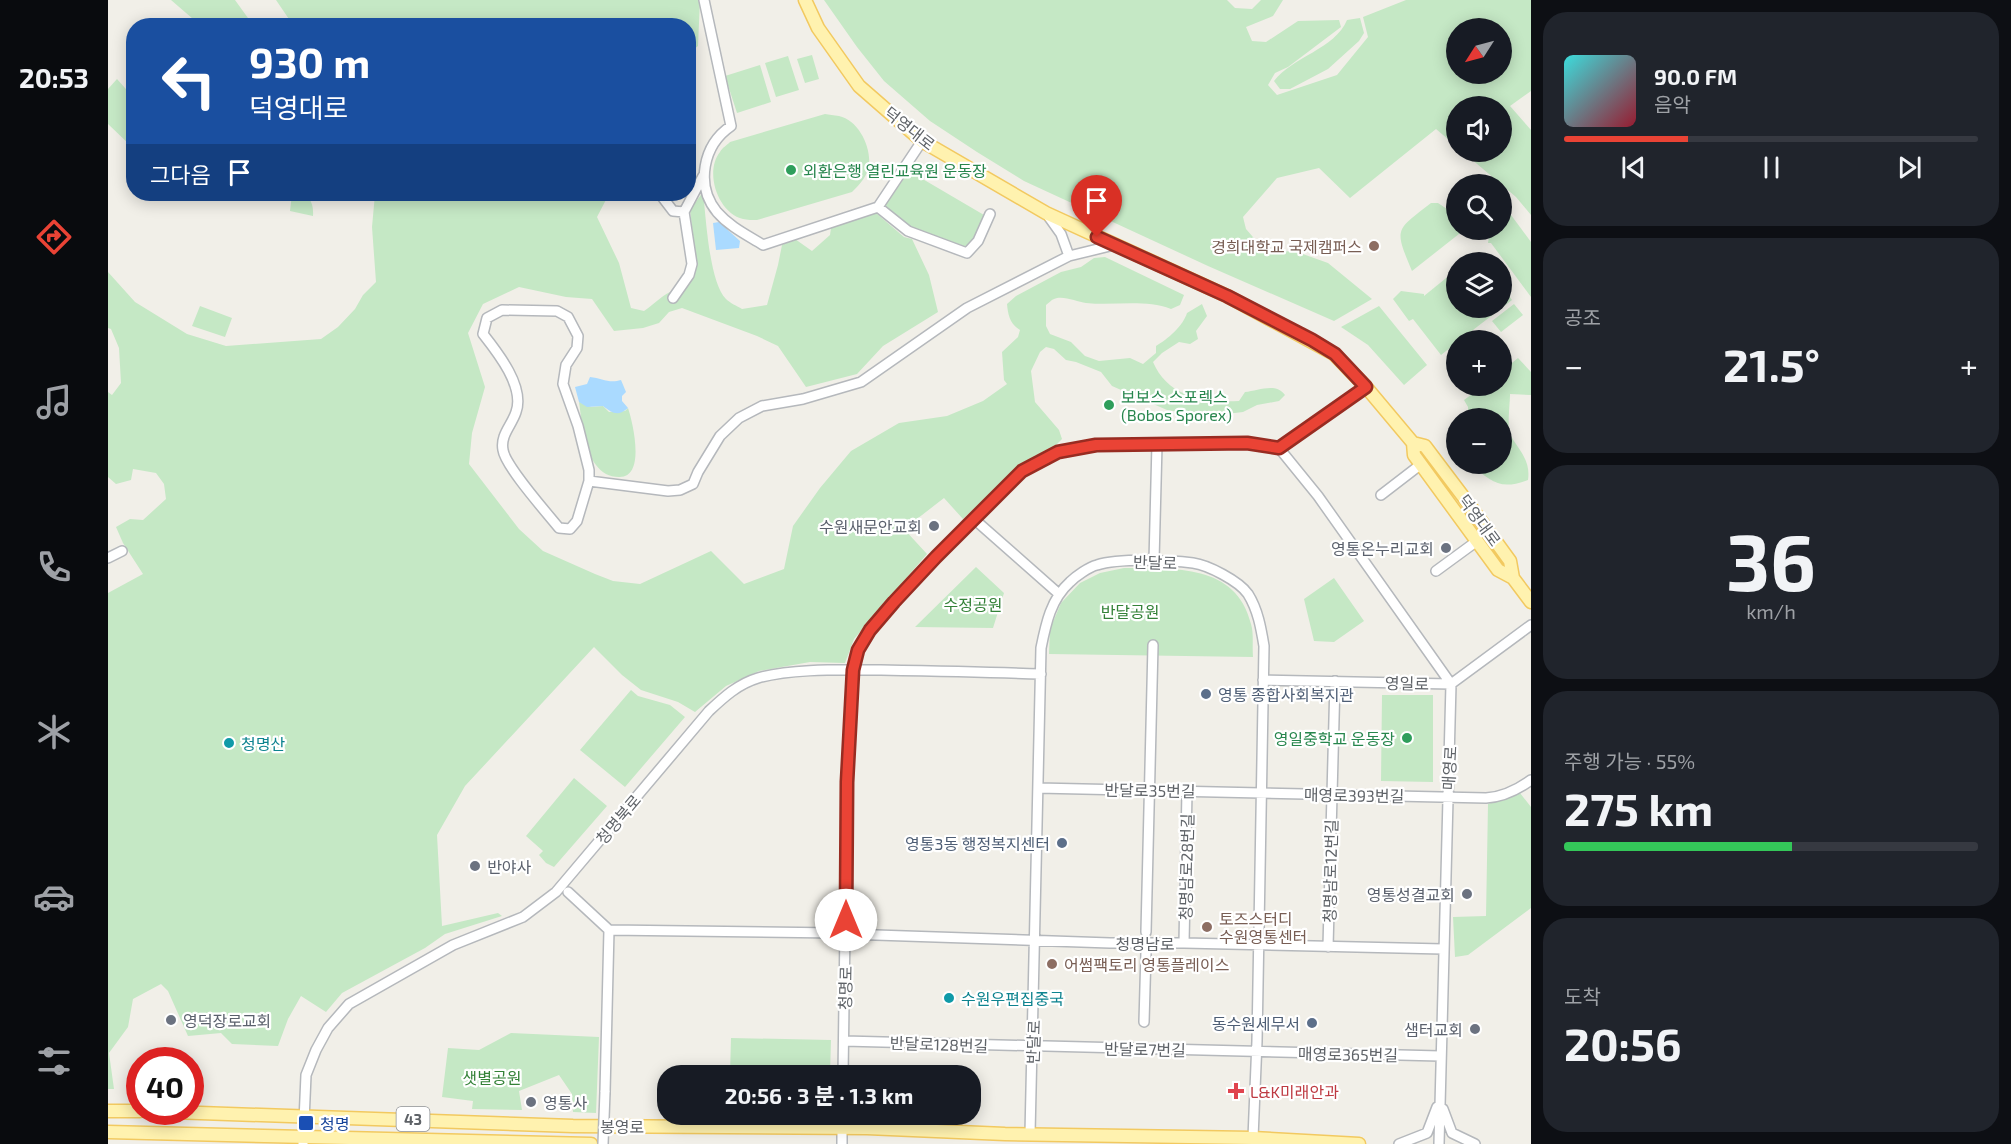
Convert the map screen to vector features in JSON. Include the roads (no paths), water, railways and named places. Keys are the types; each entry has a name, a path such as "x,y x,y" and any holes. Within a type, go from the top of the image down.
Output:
{"main road":[{"name":"덕영대로","path":"805,0 818,28 859,86 922,141 1046,213 1227,296 1335,354 1413,443 1414,455 1420,465 1498,570 1513,578 1531,602"},
{"name":"덕영대로","path":"1413,443 1425,446 1465,499 1510,561 1513,578"},
{"path":"108,1111 126,1112"},
{"name":"봉영로","path":"204,1113 573,1126 842,1128 1252,1138 1359,1144"},
{"name":"봉영로","path":"108,1132 303,1140 591,1144"}],"street":[{"path":"696,189 713,145 720,133 731,126 704,0"},
{"path":"703,176 708,196 716,210 732,226 763,245 878,207 922,141"},
{"path":"666,201 674,211 684,212"},
{"path":"673,298 689,275 692,264 684,212 690,201"},
{"path":"878,207 908,231 967,253 978,241 990,214"},
{"path":"1046,213 1061,234 1069,256"},
{"path":"588,481 680,490 693,484 720,436 739,418 762,406 803,399 861,382 967,308 1069,256 1114,245"},
{"path":"502,310 557,311 568,317 573,325 578,336 577,348 566,365 563,384 578,426 589,470 588,481 577,521 570,529 559,528 506,460 502,439 517,411 518,396 503,362 483,334 487,318 502,310"},
{"path":"1366,387 1279,448 1318,496 1451,684"},
{"name":"청명로","path":"843,1065 841,933 853,670 858,650 870,630 1022,471 1058,452 1096,445 1247,443 1279,448"},
{"path":"1154,561 1157,444"},
{"path":"1381,495 1420,465"},
{"path":"974,519 1059,594"},
{"path":"1436,571 1477,541"},
{"path":"108,558 122,551"},
{"name":"반달로","path":"1030,1134 1041,648 1046,622 1059,594 1071,580 1096,565 1124,560 1195,563 1225,575 1247,592 1259,618 1264,646 1257,1052 1252,1138"},
{"name":"영일로","path":"1263,680 1451,684 1531,625"},
{"path":"1146,932 1153,645"},
{"name":"청명북로","path":"303,1140 306,1075 328,1028 349,1004 453,945 523,916 556,892 699,722 723,697 738,687 759,678 797,672 853,670 1041,674"},
{"name":"청명남로12번길","path":"1328,947 1335,681"},
{"name":"매영로","path":"1439,1144 1451,684"},
{"name":"매영로393번길","path":"1261,793 1496,798 1516,790 1531,780"},
{"name":"반달로35번길","path":"1038,788 1261,793"},
{"name":"청명남로28번길","path":"1184,943 1187,791"},
{"path":"568,892 609,930 603,1144"},
{"name":"청명남로","path":"609,930 841,933 1110,943 1443,949"},
{"path":"1144,1022 1146,952"},
{"name":"반달로128번길","path":"844,1041 1033,1047"},
{"name":"반달로7번길","path":"1033,1047 1257,1052"},
{"name":"매영로365번길","path":"1257,1052 1440,1056"},
{"path":"1399,1144 1427,1133 1440,1099"},
{"path":"1440,1099 1452,1133 1475,1144"},
{"path":"842,1128 842,1144"}],"water":[{"path":"719,222 740,241 739,248 716,250 713,223"},
{"path":"590,377 609,381 621,380 626,392 622,396 622,401 628,408 615,413 603,406 587,407 579,402 575,387 587,384"}],"place":[{"name":"외환은행 열린교육원 운동장","path":"791,170"},
{"name":"경희대학교 국제캠퍼스","path":"1374,246"},
{"name":"보보스 스포렉스 (Bobos Sporex)","path":"1109,405"},
{"name":"수원새문안교회","path":"934,526"},
{"name":"영통온누리교회","path":"1446,548"},
{"name":"영통 종합사회복지관","path":"1206,694"},
{"name":"영일중학교 운동장","path":"1407,738"},
{"name":"청명산","path":"229,743"},
{"name":"영통3동 행정복지센터","path":"1062,843"},
{"name":"반야사","path":"475,866"},
{"name":"영통성결교회","path":"1467,894"},
{"name":"토즈스터디 수원영통센터","path":"1207,927"},
{"name":"어썸팩토리 영통플레이스","path":"1052,964"},
{"name":"수원우편집중국","path":"949,998"},
{"name":"영덕장로교회","path":"171,1020"},
{"name":"동수원세무서","path":"1312,1023"},
{"name":"샘터교회","path":"1475,1029"},
{"name":"L&K미래안과","path":"1236,1091"},
{"name":"영통사","path":"531,1102"},
{"name":"청명","path":"306,1123"}],"park label":[{"name":"수정공원","path":"973,604"},
{"name":"반달공원","path":"1130,611"},
{"name":"샛별공원","path":"492,1077"}]}
